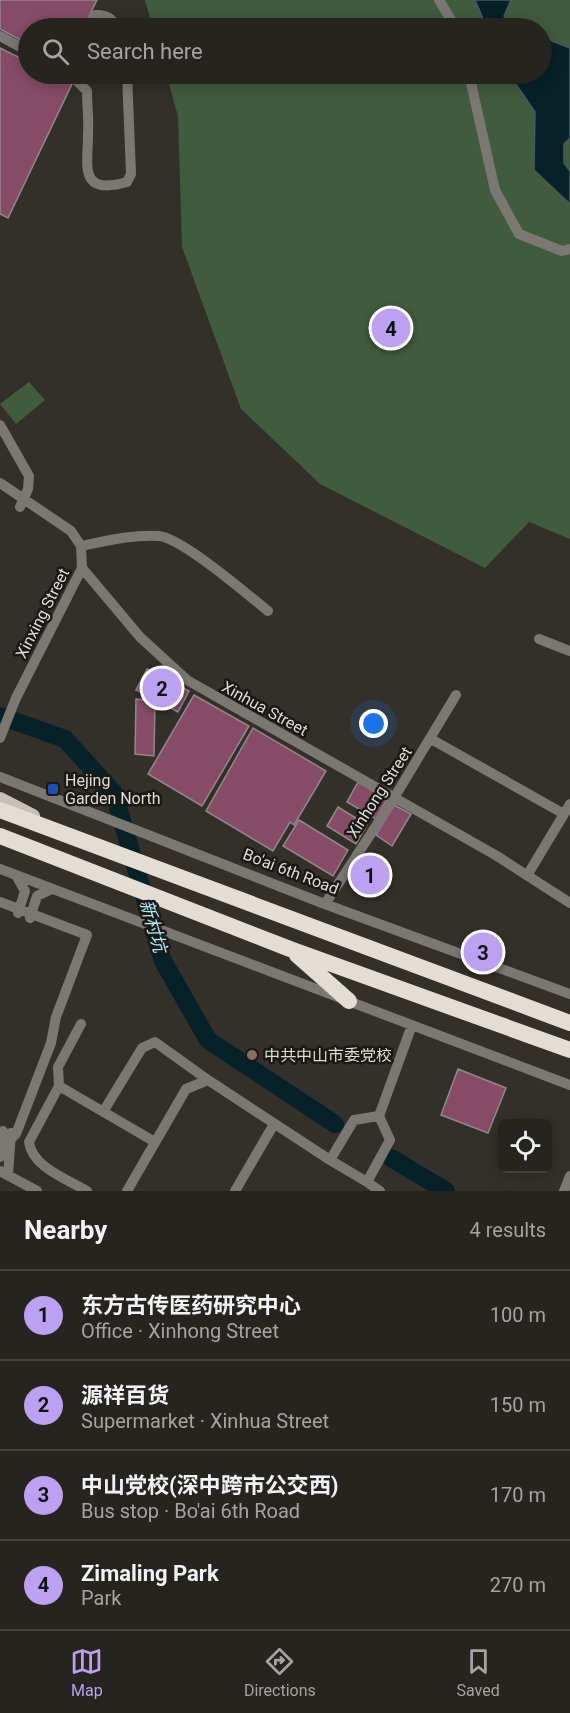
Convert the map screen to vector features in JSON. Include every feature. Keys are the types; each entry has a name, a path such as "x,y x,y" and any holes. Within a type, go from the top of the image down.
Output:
{"highway":[{"path":"0,810 570,1023"},
{"path":"3,838 290,949 570,1050"},
{"path":"290,949 349,1001"}],"main road":[{"path":"0,799 78,838"}],"street":[{"path":"440,0 450,18"},
{"path":"93,18 95,15 102,14 110,18"},
{"path":"0,36 18,46"},
{"path":"80,84 87,91 86,170 90,179 99,184 117,185 127,182 131,174 127,84"},
{"path":"471,84 495,190 519,234 567,252"},
{"path":"0,425 29,476 22,502"},
{"path":"0,483 22,502 71,531 81,546 82,568"},
{"path":"81,546 121,539 165,537 211,565 268,611"},
{"name":"Xinxing Street","path":"1,735 82,568"},
{"name":"Xinhua Street","path":"82,568 140,637 188,680 528,874 570,903"},
{"path":"539,639 570,651"},
{"name":"Xinhong Street","path":"325,904 431,739 456,695"},
{"path":"431,739 564,814"},
{"name":"Bo'ai 6th Road","path":"0,777 325,904 570,994"},
{"path":"528,874 570,804"},
{"path":"0,869 570,1085"},
{"path":"16,875 26,891 18,911"},
{"path":"30,916 37,896 52,889"},
{"path":"0,905 87,935 56,1017 51,1043 15,1134 5,1133"},
{"path":"81,1024 58,1067 59,1086 29,1142 30,1150 37,1161 87,1191"},
{"path":"367,1182 390,1140 379,1116 412,1025"},
{"path":"103,1112 142,1048 155,1042 274,1124 380,1191"},
{"path":"127,1191 186,1089 208,1080"},
{"path":"59,1086 155,1142"},
{"path":"330,1160 354,1119 379,1116"},
{"path":"235,1191 274,1124"},
{"path":"0,1157 5,1133"},
{"path":"3,1175 5,1133"},
{"path":"3,1175 22,1191"},
{"path":"3,1175 37,1191"},
{"path":"564,1191 570,1176"}],"green space":[{"path":"145,0 570,0 570,539 529,522 485,568 320,484 241,409 182,247 178,116 169,84 552,84 552,18 150,18"},
{"path":"29,382 45,400 16,424 0,404"}],"water":[{"path":"475,0 511,0 505,18 483,18"},
{"path":"552,41 570,48 570,138 564,144 564,163 570,171 570,204 534,170 535,112 516,84 552,84"}],"building":[{"path":"0,0 97,0 88,18 18,18 18,39 0,29"},
{"path":"0,48 18,57 18,84 72,84 8,218 0,214"},
{"path":"147,669 189,691 178,712 136,690"},
{"path":"194,695 249,726 202,806 148,774"},
{"path":"136,699 155,701 154,756 135,754"},
{"path":"253,728 326,771 294,825 290,822 273,851 206,811"},
{"path":"358,782 387,799 376,819 347,802"},
{"path":"394,805 411,814 392,846 376,835"},
{"path":"338,807 367,825 356,844 327,826"},
{"path":"299,820 348,850 333,876 283,846"},
{"path":"363,860 383,872 372,891 351,879"},
{"path":"458,1069 506,1088 488,1133 441,1115"}],"waterway":[{"name":"新村坑","path":"0,716 65,739 114,793 163,961 208,1040 335,1124"},
{"name":"新村坑","path":"391,1158 446,1191"}],"place":[{"name":"Zimaling Park","path":"391,328"},
{"name":"源祥百货","path":"162,688"},
{"name":"Hejing Garden North","path":"53,789"},
{"name":"东方古传医药研究中心","path":"370,875"},
{"name":"中山党校(深中跨市公交西)","path":"483,952"},
{"name":"中共中山市委党校","path":"252,1055"}]}
